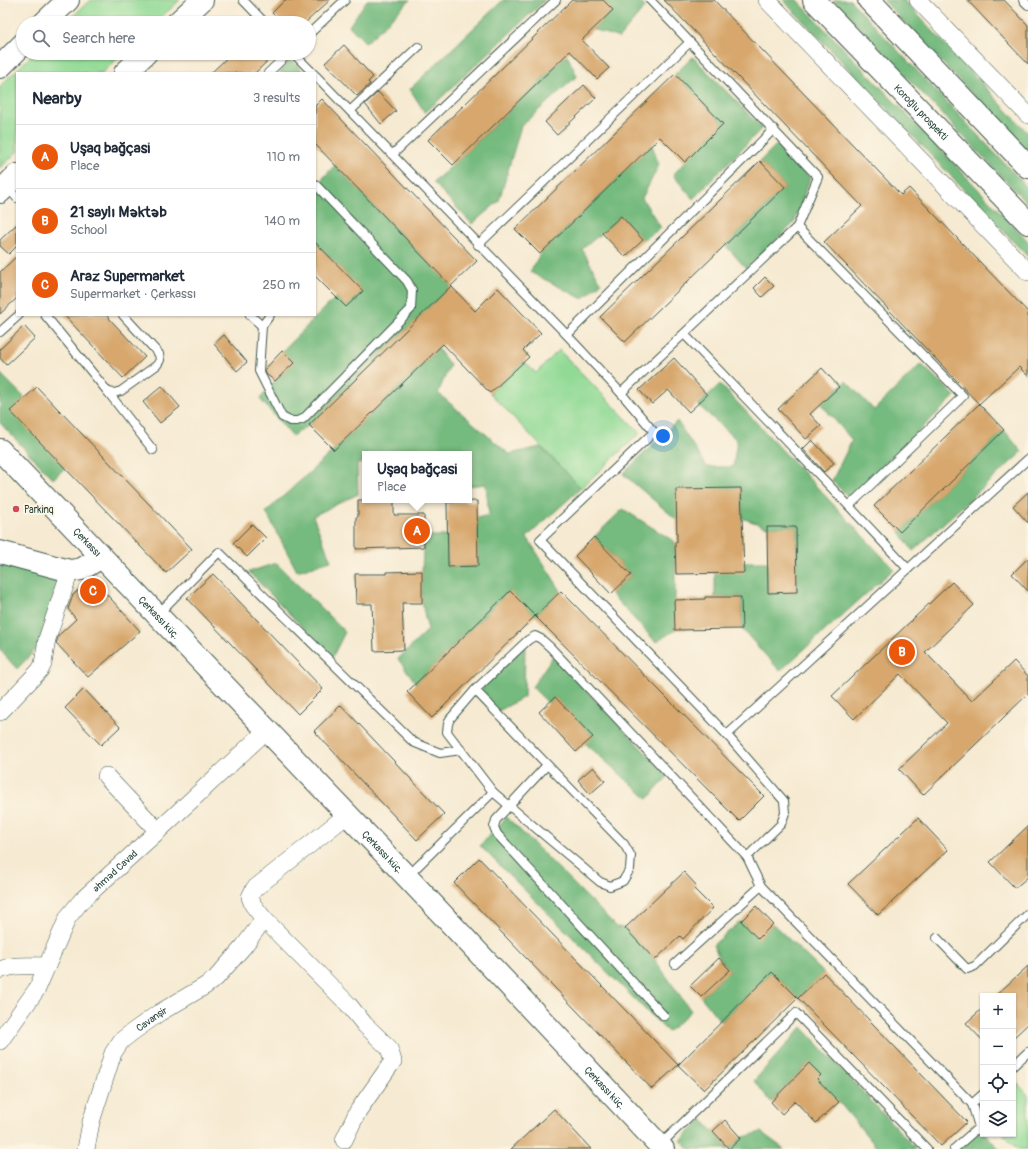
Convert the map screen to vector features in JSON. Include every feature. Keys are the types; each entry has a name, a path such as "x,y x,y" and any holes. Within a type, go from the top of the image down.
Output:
{"street":[{"path":"51,16 68,0"},
{"path":"185,16 202,0"},
{"path":"767,0 1028,272"},
{"name":"Koroğlu prospekti","path":"814,0 1028,223"},
{"path":"869,0 1028,167"},
{"path":"918,0 1028,115"},
{"path":"0,67 16,51"},
{"path":"126,72 139,60"},
{"name":"Çerkassı","path":"0,450 101,557 82,569 70,571"},
{"path":"0,552 70,571 47,639 43,664 40,670 0,712"},
{"name":"Çerkassı küç.","path":"101,557 157,614 662,1147"},
{"name":"Əhməd Cavad","path":"0,1041 34,994 68,917 82,900 158,832 267,730"},
{"path":"106,776 158,832"},
{"path":"344,1140 358,1111 393,1061 389,1048 365,1025 348,1004 264,919 253,905 250,897 254,889 347,815"},
{"name":"Cavanşir","path":"86,1149 91,1122 113,1053 121,1041 158,1013 216,978 244,946 264,919"},
{"path":"0,970 6,967 47,966"}],"lane":[{"path":"243,0 258,16"},
{"path":"316,27 345,0"},
{"path":"393,154 556,0"},
{"path":"621,393 797,227 818,177 650,0"},
{"path":"1023,0 1028,5"},
{"path":"478,245 690,42"},
{"path":"350,111 418,47"},
{"path":"269,72 282,60"},
{"path":"300,60 312,72"},
{"path":"316,76 393,154 478,245 567,335 621,393 654,432 540,540 727,735 784,801 785,813 781,824 747,857"},
{"path":"567,335 774,130"},
{"path":"269,316 262,326 259,370 282,417 290,421 298,421 303,419 411,309 412,290 407,281 316,185"},
{"path":"797,227 963,396 849,506"},
{"path":"0,332 18,316"},
{"path":"46,316 153,450"},
{"path":"108,392 114,393 121,391 157,365 160,360 159,354 124,316"},
{"path":"251,316 262,326"},
{"path":"684,334 908,569"},
{"path":"727,735 1028,458"},
{"path":"157,614 219,552 413,742 440,753 461,750"},
{"path":"475,690 624,844 631,856 630,869 623,881 610,886 600,882 493,792 447,732 450,719 475,690 528,640 535,636 541,639 561,658 747,857 761,886 972,1104 980,1127 954,1149"},
{"path":"547,765 496,820 494,827 497,834 664,1016"},
{"path":"407,877 493,792"},
{"path":"675,964 761,886"},
{"path":"937,938 966,969 975,966 1028,914"},
{"path":"662,1147 796,1012 927,1149"},
{"path":"1014,1065 1028,1052"},
{"path":"972,1104 980,1097"}],"green space":[{"path":"90,0 180,0 163,16 73,16"},
{"path":"367,0 410,0 366,43 349,26"},
{"path":"503,0 545,0 425,113 410,89"},
{"path":"603,0 638,0 645,7 619,38 593,29 613,10"},
{"path":"783,0 797,0 1028,241 1028,257"},
{"path":"833,0 850,0 1028,188 1028,204"},
{"path":"883,0 904,0 1028,133 1028,153"},
{"path":"567,55 577,76 521,126 499,201 472,224 433,182 453,165"},
{"path":"693,57 762,128 693,199 673,175 723,124 675,74"},
{"path":"27,60 116,60 103,72 16,72 16,153 0,168 0,86"},
{"path":"290,60 292,60 303,72 280,72"},
{"path":"778,143 810,178 794,223 746,268 725,245 785,187 760,161"},
{"path":"652,145 659,165 642,198 661,228 643,240 621,216 582,249 601,283 583,299 530,272 540,254"},
{"path":"335,165 451,286 309,425 292,436 260,399 275,381 294,363 282,351 336,297 346,307 363,291 316,243 316,186"},
{"path":"438,349 450,365 438,393 509,454 541,447 581,488 527,537 561,591 535,616 509,591 416,683 398,659 428,630 422,603 424,536 448,536 448,567 478,566 477,518 489,515 486,484 472,486 472,451 362,451 362,463 357,464 358,494 313,516 331,561 297,571 266,512 334,450"},
{"path":"559,350 640,433 581,488 490,393 524,362 536,373"},
{"path":"921,364 955,396 850,498 832,481 852,440 821,404 846,381 874,410"},
{"path":"0,373 25,398 65,468 53,479 0,423"},
{"path":"720,384 894,569 780,671 742,629 741,597 715,597 715,573 744,562 767,562 768,592 797,592 796,527 767,527 742,518 741,488 677,520 623,474 677,421 707,467 733,467 737,440 698,405"},
{"path":"1004,430 1022,452 913,551 900,532"},
{"path":"623,509 675,542 675,630 656,642 611,594 631,575 594,537"},
{"path":"0,563 58,579 38,647 17,669 0,650 0,630 2,628 0,626"},
{"path":"276,563 345,632 332,658 249,572"},
{"path":"525,644 524,697 495,713 476,695"},
{"path":"553,656 668,776 648,799 585,743 593,737 555,697 548,703 532,687"},
{"path":"507,817 617,927 625,928 655,960 691,1011 668,1032 480,846"},
{"path":"741,921 758,938 773,924 824,973 798,998 772,972 721,1022 701,997 730,970 719,958 713,945"},
{"path":"802,1027 916,1149 878,1149 839,1102 808,1114 809,1063 771,1102 754,1081"},
{"path":"1018,1084 1028,1095 1028,1149 1018,1149 1006,1137 1016,1137 1016,1086"},
{"path":"702,1119 729,1149 689,1149 681,1141"},
{"path":"979,1127 980,1137 989,1137 999,1149 954,1149"},
{"path":"761,1132 784,1149 729,1149 741,1138"}],"building":[{"path":"285,0 330,0 313,16 275,16 272,13"},
{"path":"572,0 603,0 613,10 582,40 609,68 597,79 570,51 453,165 428,140"},
{"path":"664,0 714,0 901,195 909,188 1028,312 1028,376 1019,367 979,404 824,242 862,206"},
{"path":"967,0 1004,0 1028,25 1028,64"},
{"path":"344,45 373,77 368,82 370,84 357,96 325,63"},
{"path":"225,60 269,60 256,72 212,72"},
{"path":"675,74 723,124 685,162 660,137 540,254 515,229"},
{"path":"584,85 596,98 557,135 545,122"},
{"path":"378,92 396,111 381,124 365,104"},
{"path":"322,99 477,261 451,286 316,145 316,105"},
{"path":"760,161 785,187 625,342 600,317"},
{"path":"621,216 643,240 625,257 602,233"},
{"path":"16,225 16,247 9,254 0,246 0,240"},
{"path":"316,243 363,291 346,307 316,277"},
{"path":"16,257 16,299 0,314 0,272"},
{"path":"765,277 774,286 762,297 754,288"},
{"path":"451,286 475,311 498,288 541,333 523,350 529,357 490,393 443,344 334,450 309,425"},
{"path":"65,316 107,316 145,357 123,378"},
{"path":"24,326 35,338 6,365 0,358 0,349"},
{"path":"224,335 247,362 237,371 214,344"},
{"path":"282,351 294,363 275,381 266,374 265,369"},
{"path":"674,358 707,395 689,412 668,390 652,404 639,390"},
{"path":"822,368 839,387 810,414 821,426 806,439 778,409"},
{"path":"162,386 180,407 160,423 143,402"},
{"path":"37,387 192,549 166,573 10,411"},
{"path":"979,404 1004,430 900,532 874,506"},
{"path":"812,440 834,463 824,472 803,449"},
{"path":"741,488 744,573 676,574 676,489"},
{"path":"1028,492 1028,523 1013,506"},
{"path":"358,500 362,500 362,503 394,503 394,515 424,515 424,547 356,549 356,517 358,517"},
{"path":"472,501 477,501 478,566 448,567 447,503 472,503"},
{"path":"252,524 266,538 247,557 233,543"},
{"path":"767,527 796,527 797,592 768,593"},
{"path":"594,537 631,575 611,594 575,556"},
{"path":"1028,558 1028,591 1012,574"},
{"path":"422,571 422,603 402,603 404,650 374,651 372,604 356,604 355,574 386,574 386,572"},
{"path":"213,574 323,689 298,714 187,598"},
{"path":"92,578 140,631 88,677 56,643 59,635 76,619 68,609 73,595"},
{"path":"952,582 974,605 925,652 972,701 1014,661 1028,676 1028,694 923,795 899,769 947,723 900,674 854,719 832,696"},
{"path":"510,591 535,616 432,718 407,692"},
{"path":"561,591 764,796 739,821 535,616"},
{"path":"705,597 741,597 742,629 675,630 674,600 705,599"},
{"path":"84,689 120,727 101,745 65,708"},
{"path":"555,697 593,737 576,752 539,712"},
{"path":"341,705 444,814 417,840 314,731"},
{"path":"593,767 605,781 590,794 578,780"},
{"path":"918,818 948,850 878,915 848,884"},
{"path":"1028,826 1028,877 1015,888 990,862"},
{"path":"479,858 678,1065 652,1089 454,883"},
{"path":"684,872 696,885 693,888 713,908 683,939 680,936 655,960 625,928"},
{"path":"756,906 773,924 758,939 741,921"},
{"path":"719,958 730,970 701,997 690,986"},
{"path":"1028,966 1028,1024 1016,1035 1016,993 998,993"},
{"path":"772,972 798,998 704,1090 678,1065"},
{"path":"824,973 967,1122 941,1146 798,998"},
{"path":"980,1011 980,1038 966,1023"},
{"path":"809,1063 821,1075 817,1079 839,1102 816,1123 795,1101 782,1114 771,1102"},
{"path":"554,1109 591,1149 511,1149"},
{"path":"725,1120 741,1138 729,1149 713,1131"}],"place":[{"name":"Parkinq","path":"16,509"},
{"name":"Uşaq bağçasi","path":"417,531"},
{"name":"Araz Supermarket","path":"93,591"},
{"name":"21 saylı Məktəb","path":"902,652"}]}
